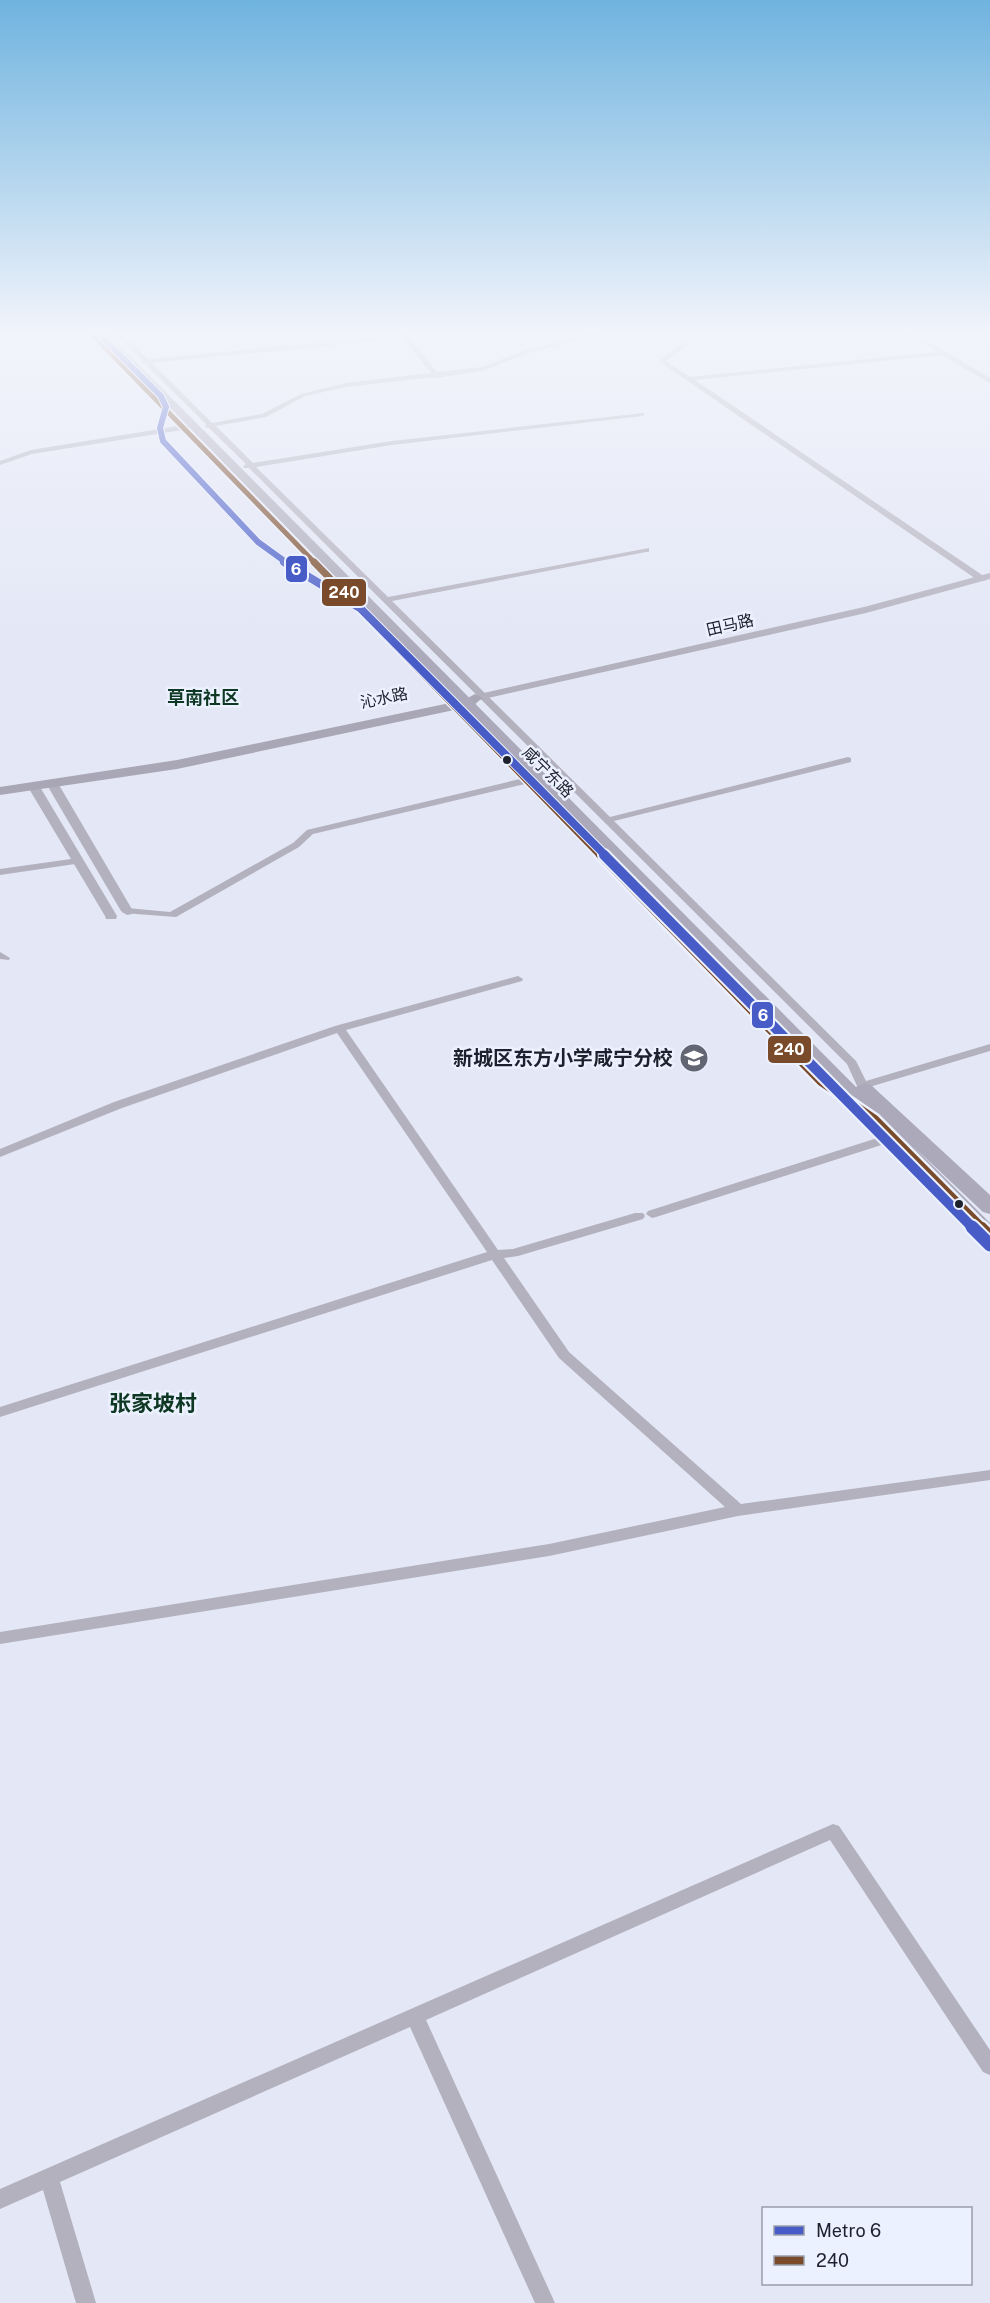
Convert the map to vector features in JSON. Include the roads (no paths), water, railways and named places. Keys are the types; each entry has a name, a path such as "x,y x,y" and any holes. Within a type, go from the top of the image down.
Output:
{"main road":[{"name":"咸宁东路","path":"211,439 415,658 466,701 916,1140 942,1159 990,1207"},
{"name":"咸宁东路","path":"215,439 248,465 466,701 990,1235"},
{"name":"沁水路","path":"0,791 53,785 231,753 466,701"},
{"name":"沁水路","path":"0,785 39,782 229,748 466,701"}],"street":[{"path":"0,463 31,452 111,439"},
{"path":"248,465 422,439"},
{"path":"779,439 986,578"},
{"path":"248,465 386,600 528,780 821,1082 875,1119"},
{"path":"386,600 646,550"},
{"name":"田马路","path":"466,701 866,610 986,578"},
{"path":"466,701 608,820 852,1063 862,1086 990,1047"},
{"path":"608,820 848,760"},
{"path":"53,785 127,911 172,915 296,845 310,832 528,780"},
{"path":"34,787 111,916"},
{"path":"0,872 95,857"},
{"path":"0,1153 118,1105 339,1028 518,980"},
{"path":"339,1028 564,1355 738,1510"},
{"path":"0,1412 495,1254 513,1253 646,1215 893,1137"},
{"path":"0,1638 549,1550 738,1510 990,1475"},
{"path":"0,2199 834,1831 990,2066"},
{"path":"415,2017 545,2303"},
{"path":"49,2177 86,2303"}],"metro line":[{"name":"6","path":"163,439 258,542 275,556 360,608 990,1245"}],"place":[{"name":"新城区东方小学咸宁分校","path":"694,1058"}],"district":[{"name":"草南社区","path":"203,697"},
{"name":"张家坡村","path":"153,1403"}]}
